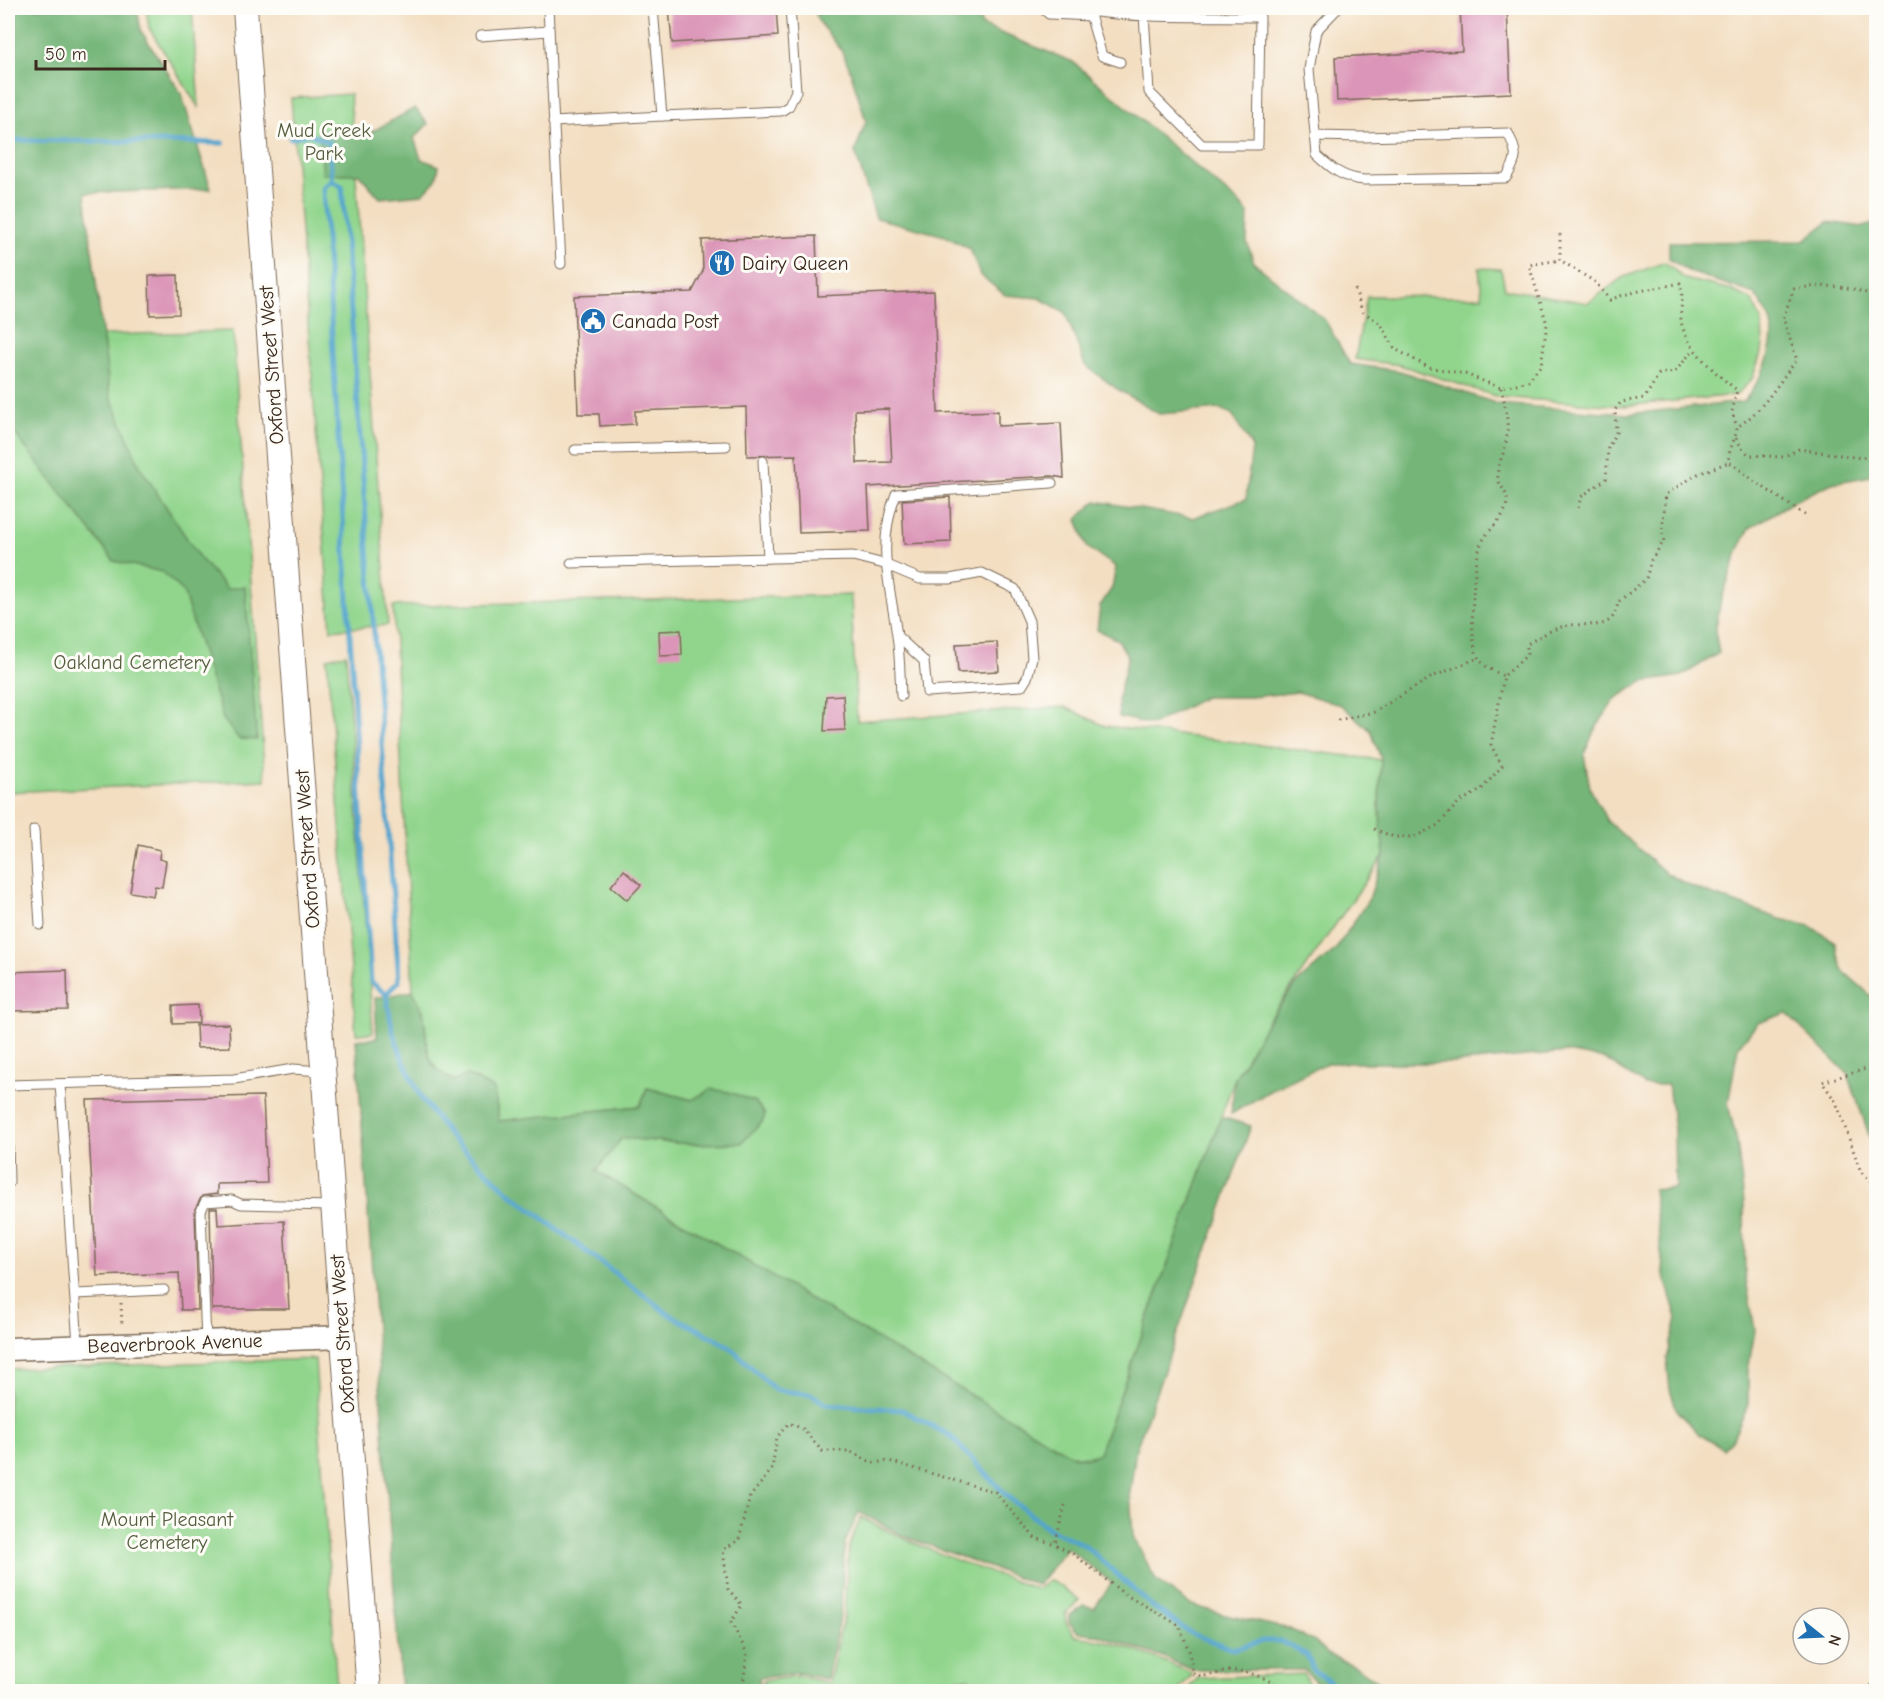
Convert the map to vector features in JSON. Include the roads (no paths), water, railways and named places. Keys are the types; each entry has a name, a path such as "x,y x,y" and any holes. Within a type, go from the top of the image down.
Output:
{"main road":[{"name":"Oxford Street West","path":"245,8 369,1692"}],"street":[{"name":"Beaverbrook Avenue","path":"8,1349 343,1337"}],"lane":[{"path":"548,8 561,264"},
{"path":"653,8 662,116"},
{"path":"553,122 781,111 789,106 796,91 790,8"},
{"path":"1042,8 1049,14 1089,11 1144,15 1260,17 1258,145 1202,145 1149,92 1144,15"},
{"path":"1315,136 1508,133 1516,150 1515,163 1506,178 1364,180 1347,178 1329,166 1317,155 1315,136 1309,69 1316,31 1338,8"},
{"path":"1089,11 1102,56 1120,62"},
{"path":"480,36 549,31"},
{"path":"575,450 726,446"},
{"path":"763,461 768,558"},
{"path":"901,696 897,637 884,564 885,529 896,494 1052,483"},
{"path":"571,563 853,556 884,564 920,579 950,579 982,573 1015,589 1029,621 1032,658 1028,678 1023,686 927,692 924,661 897,637"},
{"path":"34,830 40,925"},
{"path":"8,1085 234,1079 293,1069 323,1071"},
{"path":"60,1084 78,1347"},
{"path":"8,1137 9,1183"},
{"path":"207,1342 201,1211 205,1202 232,1200 241,1204 333,1206"},
{"path":"75,1294 164,1290"}],"waterway":[{"path":"290,138 309,134 329,142 332,181"},
{"path":"8,140 223,143"},
{"path":"332,181 323,187 371,982 386,994 393,1032 404,1062 422,1099 451,1138 511,1194 667,1313 729,1346 775,1390 811,1394 826,1404 902,1410 949,1435 1008,1497 1049,1529 1083,1544 1152,1606 1192,1634 1233,1649 1263,1641 1280,1641 1307,1655 1313,1670 1344,1692"},
{"path":"332,181 342,186 399,981 386,994"}],"place":[{"name":"Dairy Queen","path":"722,263"},
{"name":"Canada Post","path":"593,321"}],"park label":[{"name":"Mud Creek Park","path":"324,142"},
{"name":"Oakland Cemetery","path":"132,662"},
{"name":"Mount Pleasant Cemetery","path":"167,1530"}]}
